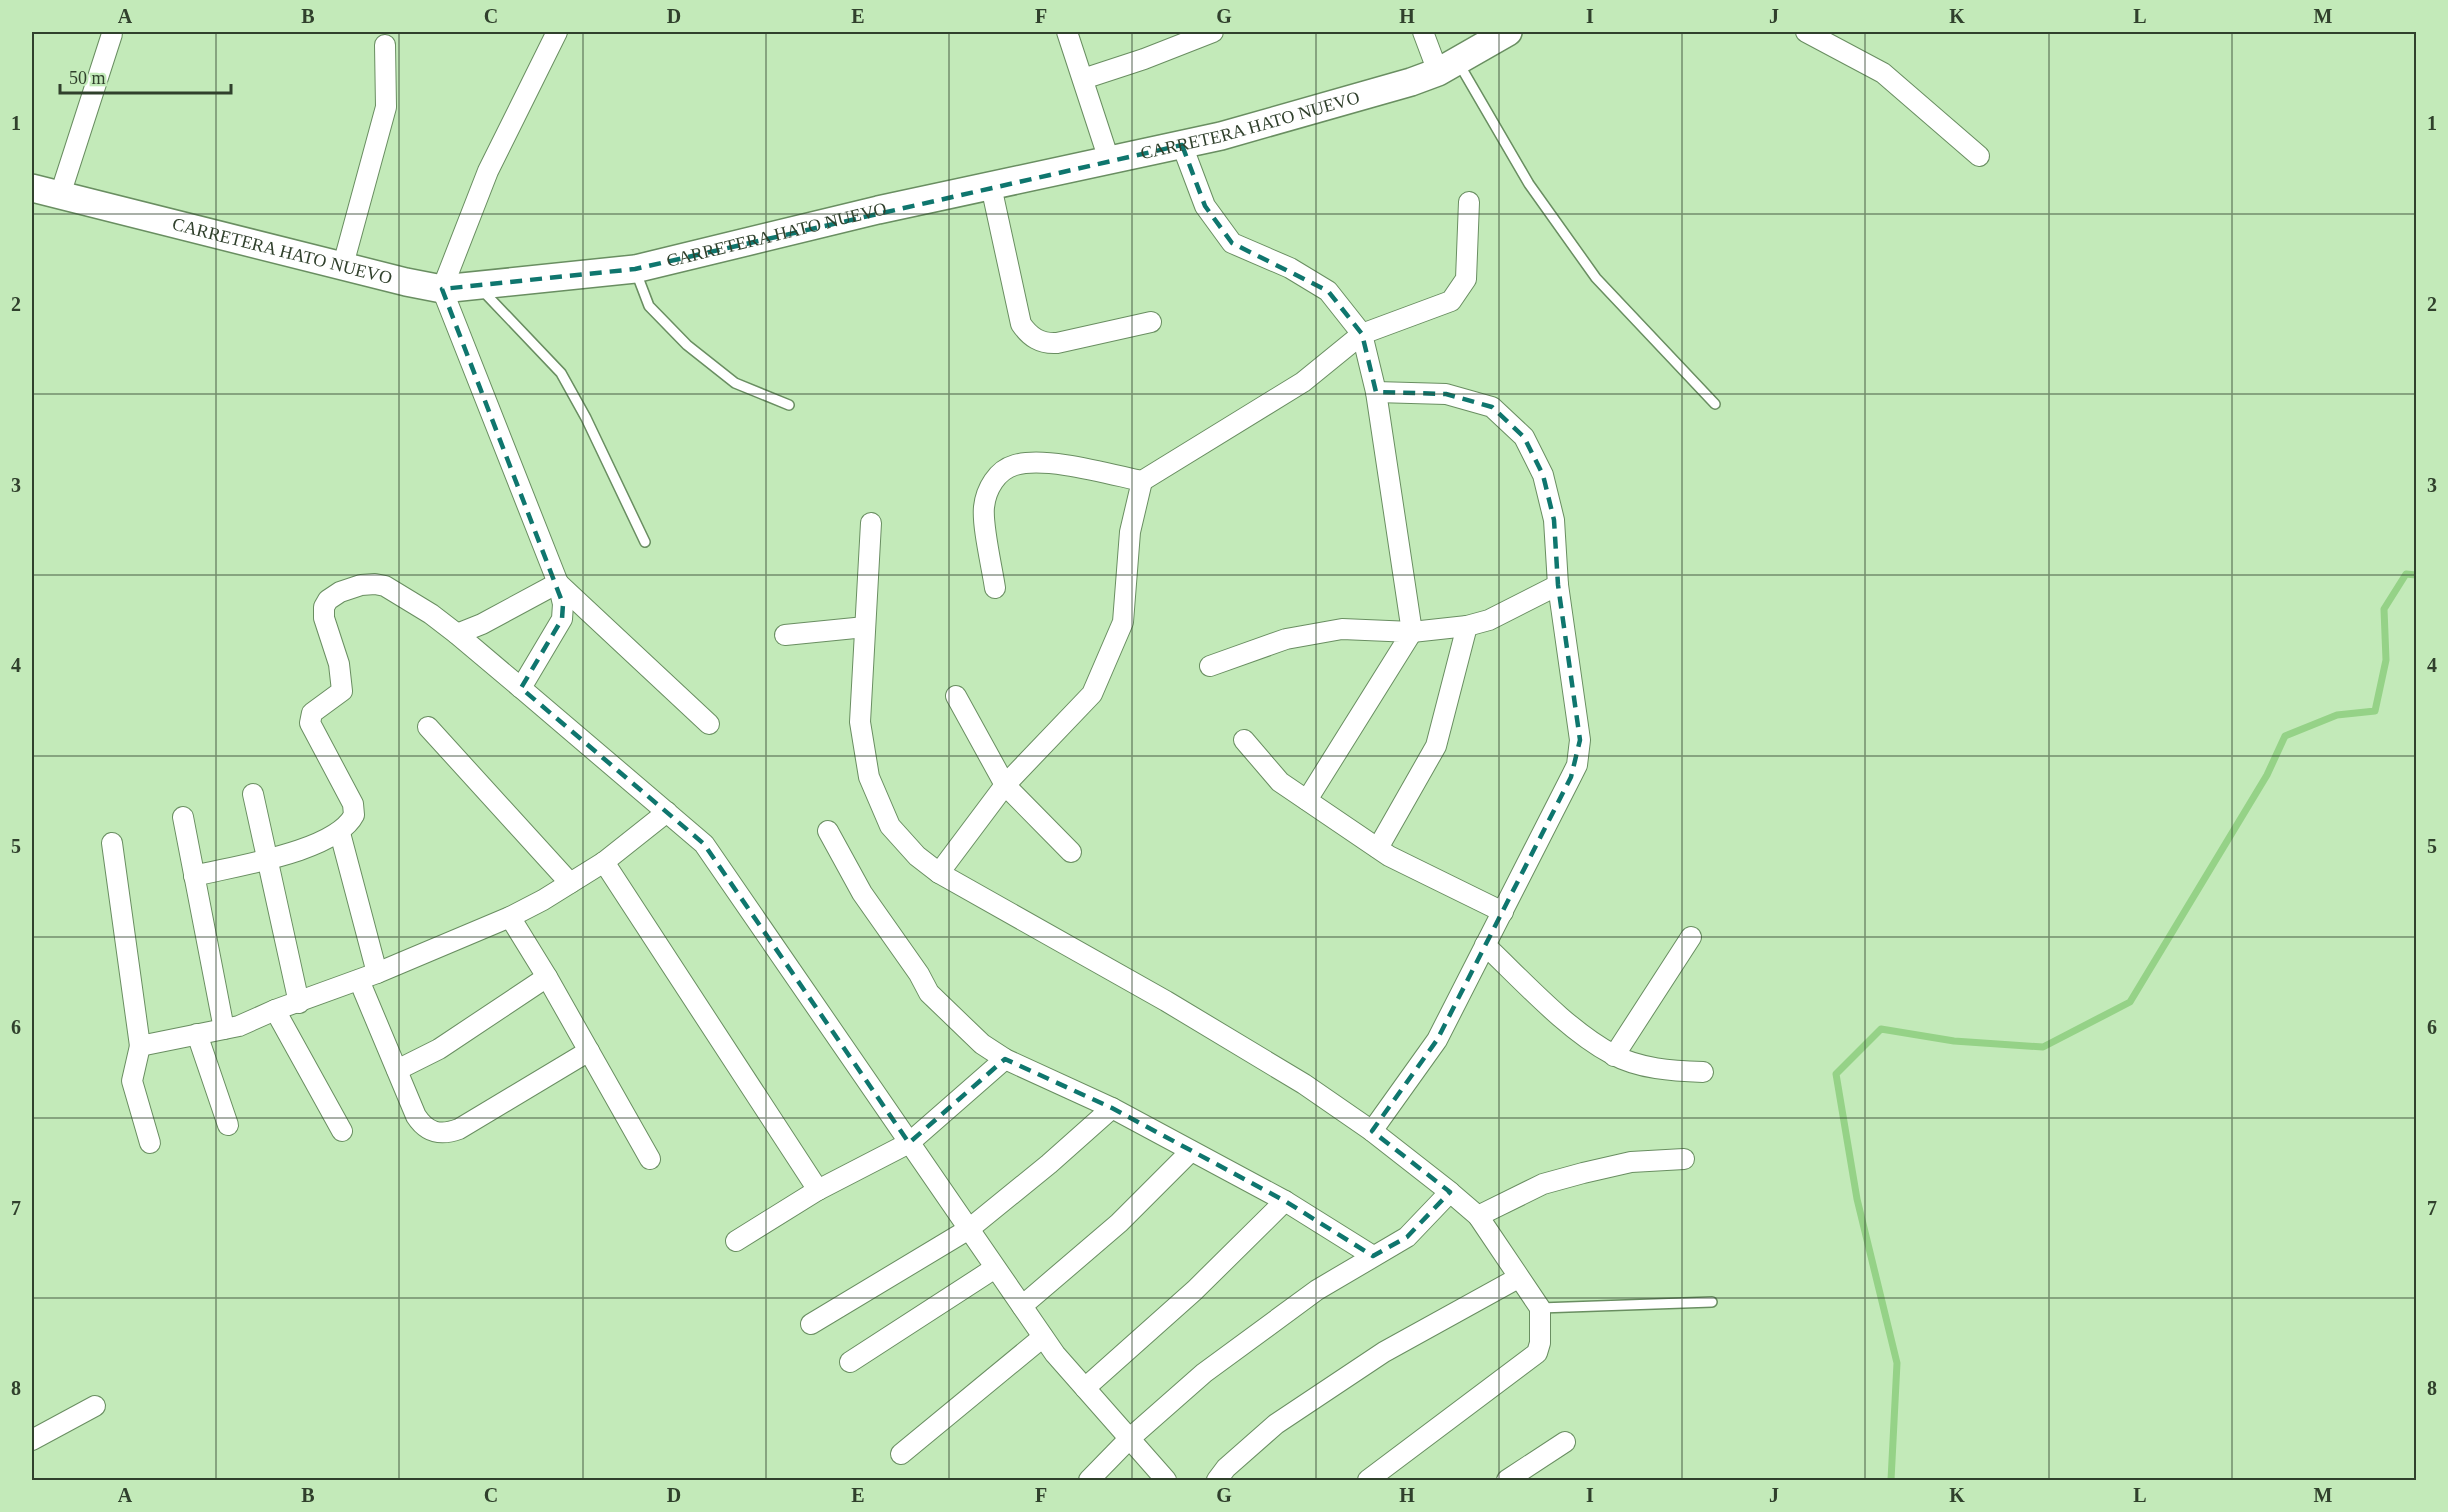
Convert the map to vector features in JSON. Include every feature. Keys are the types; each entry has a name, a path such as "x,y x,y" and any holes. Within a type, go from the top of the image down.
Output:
{"main road":[{"name":"CARRETERA HATO NUEVO","path":"32,188 442,289 480,287 635,269 878,210 1221,136 1412,82 1448,67 1508,32"}],"street":[{"path":"521,688 562,620 563,604 558,583 442,289 488,171 557,32"},
{"path":"1067,32 1109,160"},
{"path":"1083,79 1144,59 1209,32"},
{"path":"1423,32 1448,67"},
{"path":"1806,32 1883,73 1979,156"},
{"path":"60,195 112,34"},
{"path":"343,265 386,107 385,45"},
{"path":"1182,144 1205,206 1232,243 1290,268 1328,291 1362,334 1376,392 1412,632 1307,800"},
{"path":"991,186 1022,324 1028,334 1047,344 1150,322"},
{"path":"995,588 984,508 988,489 1000,473 1015,465 1033,463 1062,465 1142,481 1303,382 1362,334 1450,301 1466,279 1468,202"},
{"path":"1372,1131 1437,1040 1577,765 1580,740 1558,585 1554,520 1543,475 1524,437 1492,407 1446,394 1376,392"},
{"path":"939,873 1005,785 1092,694 1123,622 1130,532 1142,481"},
{"path":"871,523 860,722 868,777 890,826 917,856 939,873 1166,1001 1304,1084 1372,1131 1478,1216 1540,1308 1540,1343 1537,1353 1368,1480"},
{"path":"458,634 482,624 558,583"},
{"path":"558,583 709,724"},
{"path":"194,876 319,844 340,833 352,821 355,807 310,723 312,713 342,691 339,664 324,618 324,607 328,600 340,592 361,585 385,586 458,634 704,844 1055,1354 1166,1480"},
{"path":"1210,666 1286,639 1342,628 1412,632 1467,626 1489,620 1558,585"},
{"path":"1378,848 1436,746 1467,626"},
{"path":"785,635 865,627"},
{"path":"956,696 1005,785 1071,852"},
{"path":"428,727 570,883"},
{"path":"1244,740 1280,782 1378,848 1503,912"},
{"path":"253,794 299,1003"},
{"path":"140,1046 239,1026 275,1010 368,977 510,917 604,862 668,812"},
{"path":"183,817 224,1029"},
{"path":"828,831 862,893 919,974 928,993 982,1044 1005,1059 1112,1108 1285,1201 1373,1256"},
{"path":"340,833 368,977 397,1070 422,1125 437,1133 448,1133 492,1111 589,1051"},
{"path":"112,843 140,1046 132,1082 150,1143"},
{"path":"604,862 819,1190"},
{"path":"510,917 547,977 650,1159"},
{"path":"1614,1056 1691,937"},
{"path":"1485,945 1580,1033 1614,1056 1662,1070 1703,1072"},
{"path":"397,1070 439,1049 547,977"},
{"path":"275,1010 342,1131"},
{"path":"197,1034 228,1125"},
{"path":"736,1241 819,1190 909,1143 1005,1059"},
{"path":"811,1324 969,1229 1049,1164 1112,1108"},
{"path":"1022,1306 1119,1223 1191,1151"},
{"path":"1478,1216 1543,1184 1583,1173 1631,1162 1684,1160"},
{"path":"1089,1480 1129,1439 1204,1373 1317,1290 1407,1237 1450,1192"},
{"path":"1085,1388 1195,1290 1285,1201"},
{"path":"850,1362 995,1268"},
{"path":"1217,1480 1226,1468 1276,1424 1384,1352 1518,1278"},
{"path":"901,1454 1043,1337"},
{"path":"32,1440 95,1406"},
{"path":"1507,1480 1565,1442"}],"lane":[{"path":"1448,67 1596,278 1715,404"},
{"path":"635,269 649,306 687,345 735,383 789,405"},
{"path":"480,287 561,373 586,418 645,542"},
{"path":"1540,1308 1712,1302"}],"highlighted area":[{"path":"1182,145 1205,206 1232,243 1328,291 1362,334 1376,392 1446,394 1492,407 1524,437 1543,475 1554,520 1558,585 1580,740 1571,777 1437,1040 1372,1131 1450,1192 1407,1237 1373,1256 1285,1201 1112,1108 1005,1059 909,1143 704,844 521,688 562,619 563,604 442,289 635,269"}],"waterway":[{"path":"1891,1480 1897,1363 1857,1199 1836,1074 1881,1029 1954,1041 2043,1047 2130,1002 2267,775 2285,736 2337,715 2375,711 2386,660 2384,609 2406,574 2416,575"}]}
